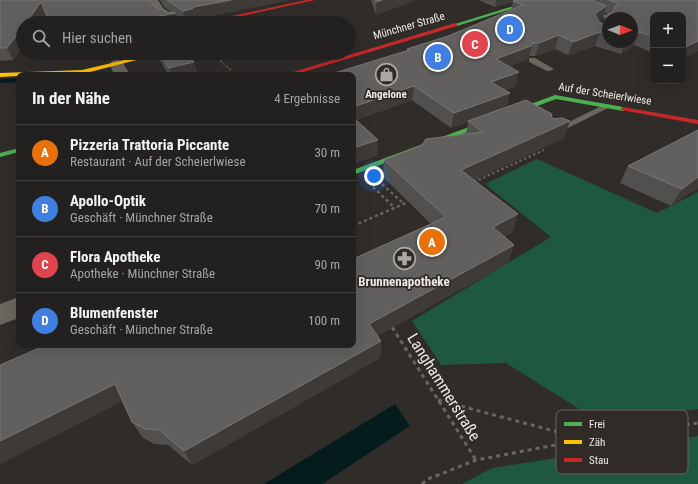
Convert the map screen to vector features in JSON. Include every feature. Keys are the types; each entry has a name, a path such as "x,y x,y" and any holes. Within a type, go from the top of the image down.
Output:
{"street":[{"path":"152,0 158,10 167,16"},
{"path":"236,16 313,0"},
{"name":"Münchner Straße","path":"356,54 538,0"},
{"path":"82,72 119,70 144,60"},
{"name":"Münchner Straße","path":"296,72 336,60"},
{"path":"0,75 16,74"},
{"name":"Auf der Scheierlwiese","path":"356,172 555,97 698,122"},
{"path":"0,155 16,151"},
{"path":"0,315 16,308"}],"lane":[{"path":"563,0 602,16"},
{"path":"529,56 550,69"},
{"path":"551,132 608,106"}],"path":[{"path":"219,60 232,71"},
{"path":"468,185 544,150"},
{"path":"378,180 404,204"},
{"path":"372,186 395,208"},
{"path":"356,225 408,202"},
{"name":"Langhammerstraße","path":"392,327 476,460"},
{"path":"438,400 556,431"},
{"path":"688,424 698,423"},
{"path":"422,484 428,479 476,460 556,445"}],"green space":[{"path":"537,159 657,213 698,192 698,409 688,410 581,410 506,363 441,365 412,321 551,237 485,184"},
{"path":"698,436 698,484 462,484 492,468 556,458 556,474 688,474 688,438"}],"water":[{"path":"395,404 410,426 322,484 264,484"}],"building":[{"path":"0,0 149,0 157,8 167,12 176,13 160,16 47,16 41,2 31,16 16,16 16,36 7,48 0,48"},
{"path":"167,0 231,0 194,7 183,11"},
{"path":"591,0 606,6 595,14 599,22 602,23 602,33 600,32 573,42 559,35 539,43 533,43 531,46 496,59 519,72 491,82 510,93 454,113 414,86 356,106 356,72 338,72 409,50 407,49 448,36 523,5 513,1"},
{"path":"609,0 698,0 698,41 686,47 686,12 650,12 650,36 638,33 638,12 612,12 614,11 614,7 618,5 617,3"},
{"path":"164,60 192,60 194,62 169,68"},
{"path":"526,100 552,114 551,116 554,119 562,118 570,121 461,170 518,214 493,227 514,245 369,324 381,341 184,451 159,430 145,429 132,422 115,384 0,441 0,365 39,348 356,348 356,258 446,217 384,160 422,145 426,139 483,132 468,121"},
{"path":"356,120 378,140 356,147"},
{"path":"698,130 698,177 682,189 628,166"}],"waterway":[{"path":"0,81 16,80"}],"traffic: fast":[{"path":"455,25 538,0"},
{"path":"356,172 555,97 623,109"},
{"path":"0,155 16,151"}],"traffic: slow":[{"path":"82,72 132,60"},
{"path":"0,75 16,74"}],"traffic: jam":[{"path":"236,16 313,0"},
{"path":"356,54 455,25"},
{"path":"296,72 337,60"},
{"path":"623,109 698,122"}],"place":[{"name":"Blumenfenster","path":"510,29"},
{"name":"Flora Apotheke","path":"475,44"},
{"name":"Apollo-Optik","path":"438,57"},
{"name":"Angelone","path":"386,74"},
{"name":"Pizzeria Trattoria Piccante","path":"432,242"},
{"name":"Brunnenapotheke","path":"404,259"}]}
